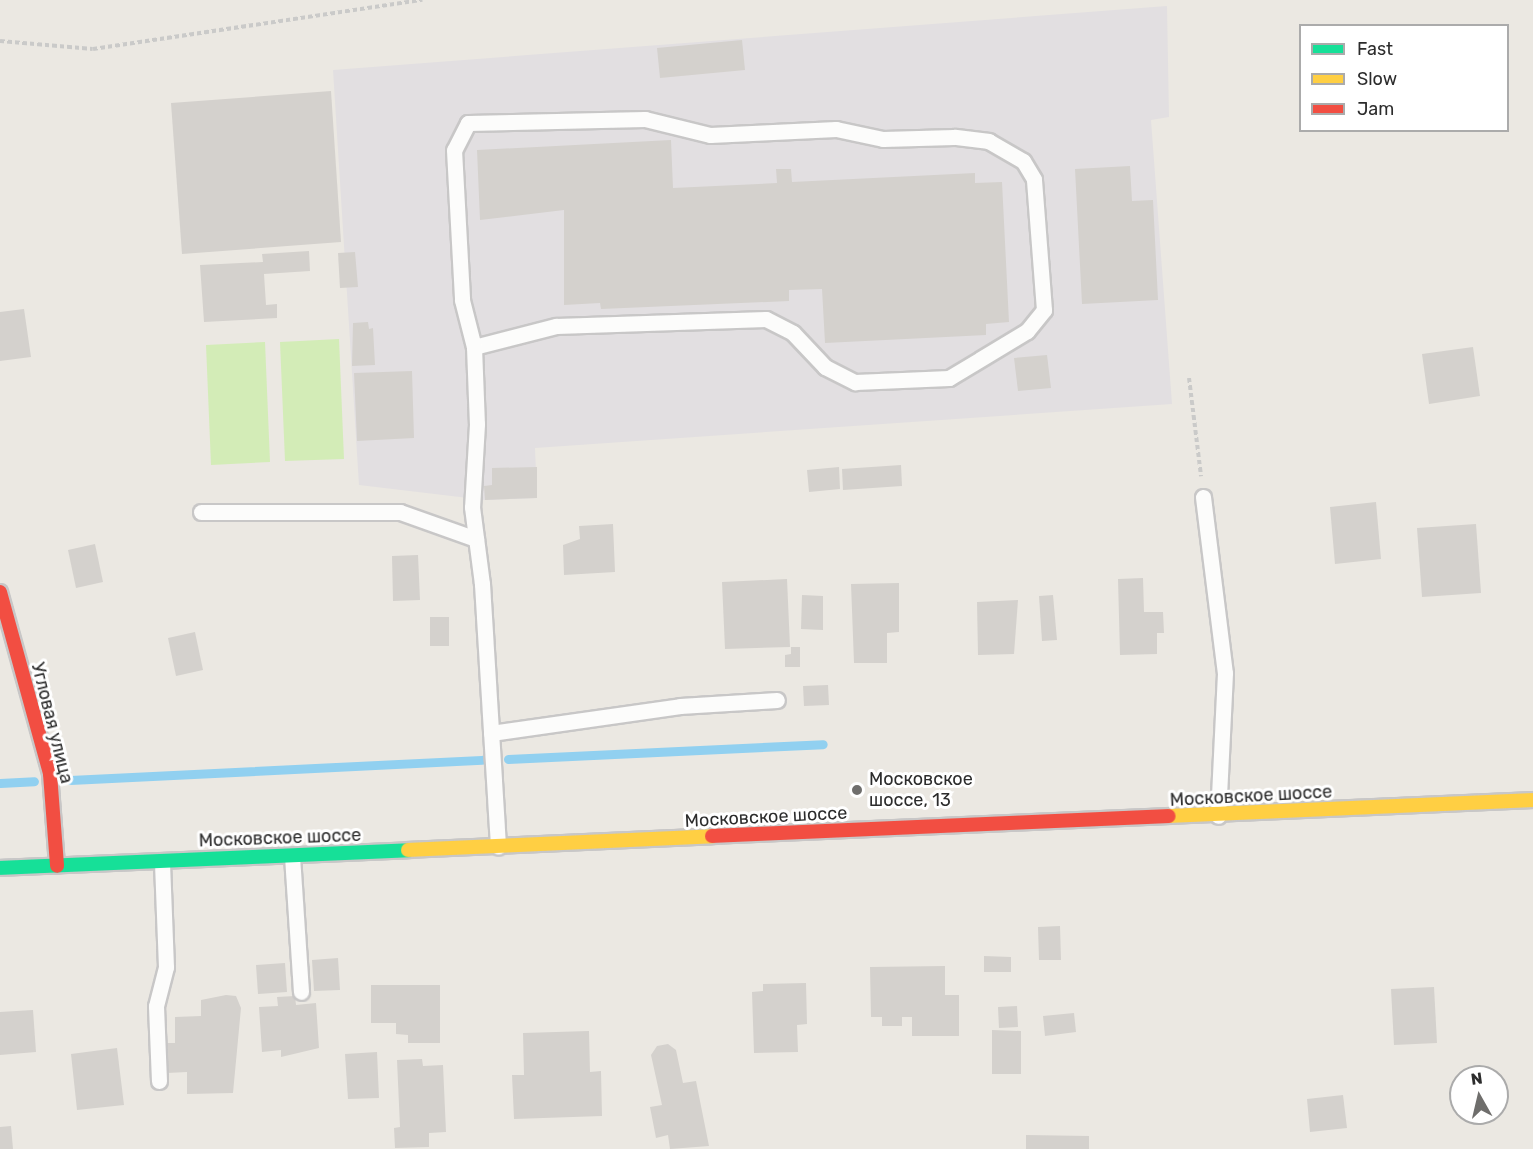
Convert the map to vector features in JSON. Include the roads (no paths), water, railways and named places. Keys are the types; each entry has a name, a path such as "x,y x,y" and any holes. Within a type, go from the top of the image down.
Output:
{"main road":[{"name":"Угловая улица","path":"0,592 50,774 57,866"},
{"name":"Московское шоссе","path":"0,868 1218,816 1533,800"}],"lane":[{"path":"474,347 556,326 766,320 793,333 825,367 855,382 949,378 1027,331 1044,310 1034,179 1023,161 989,141 954,137 883,138 836,129 710,135 645,119 468,123 454,150 462,300 474,347 477,424 472,507 498,847"},
{"path":"1203,497 1225,673 1218,816"},
{"path":"201,512 400,512 476,539"},
{"path":"491,732 680,706 777,700"},
{"path":"292,856 301,992"},
{"path":"159,1081 156,1006 166,967 162,861"}],"waterway":[{"path":"508,759 823,744"},
{"path":"70,780 482,760"},
{"path":"0,783 34,781"}],"place":[{"name":"Московское шоссе, 13","path":"857,790"}]}
